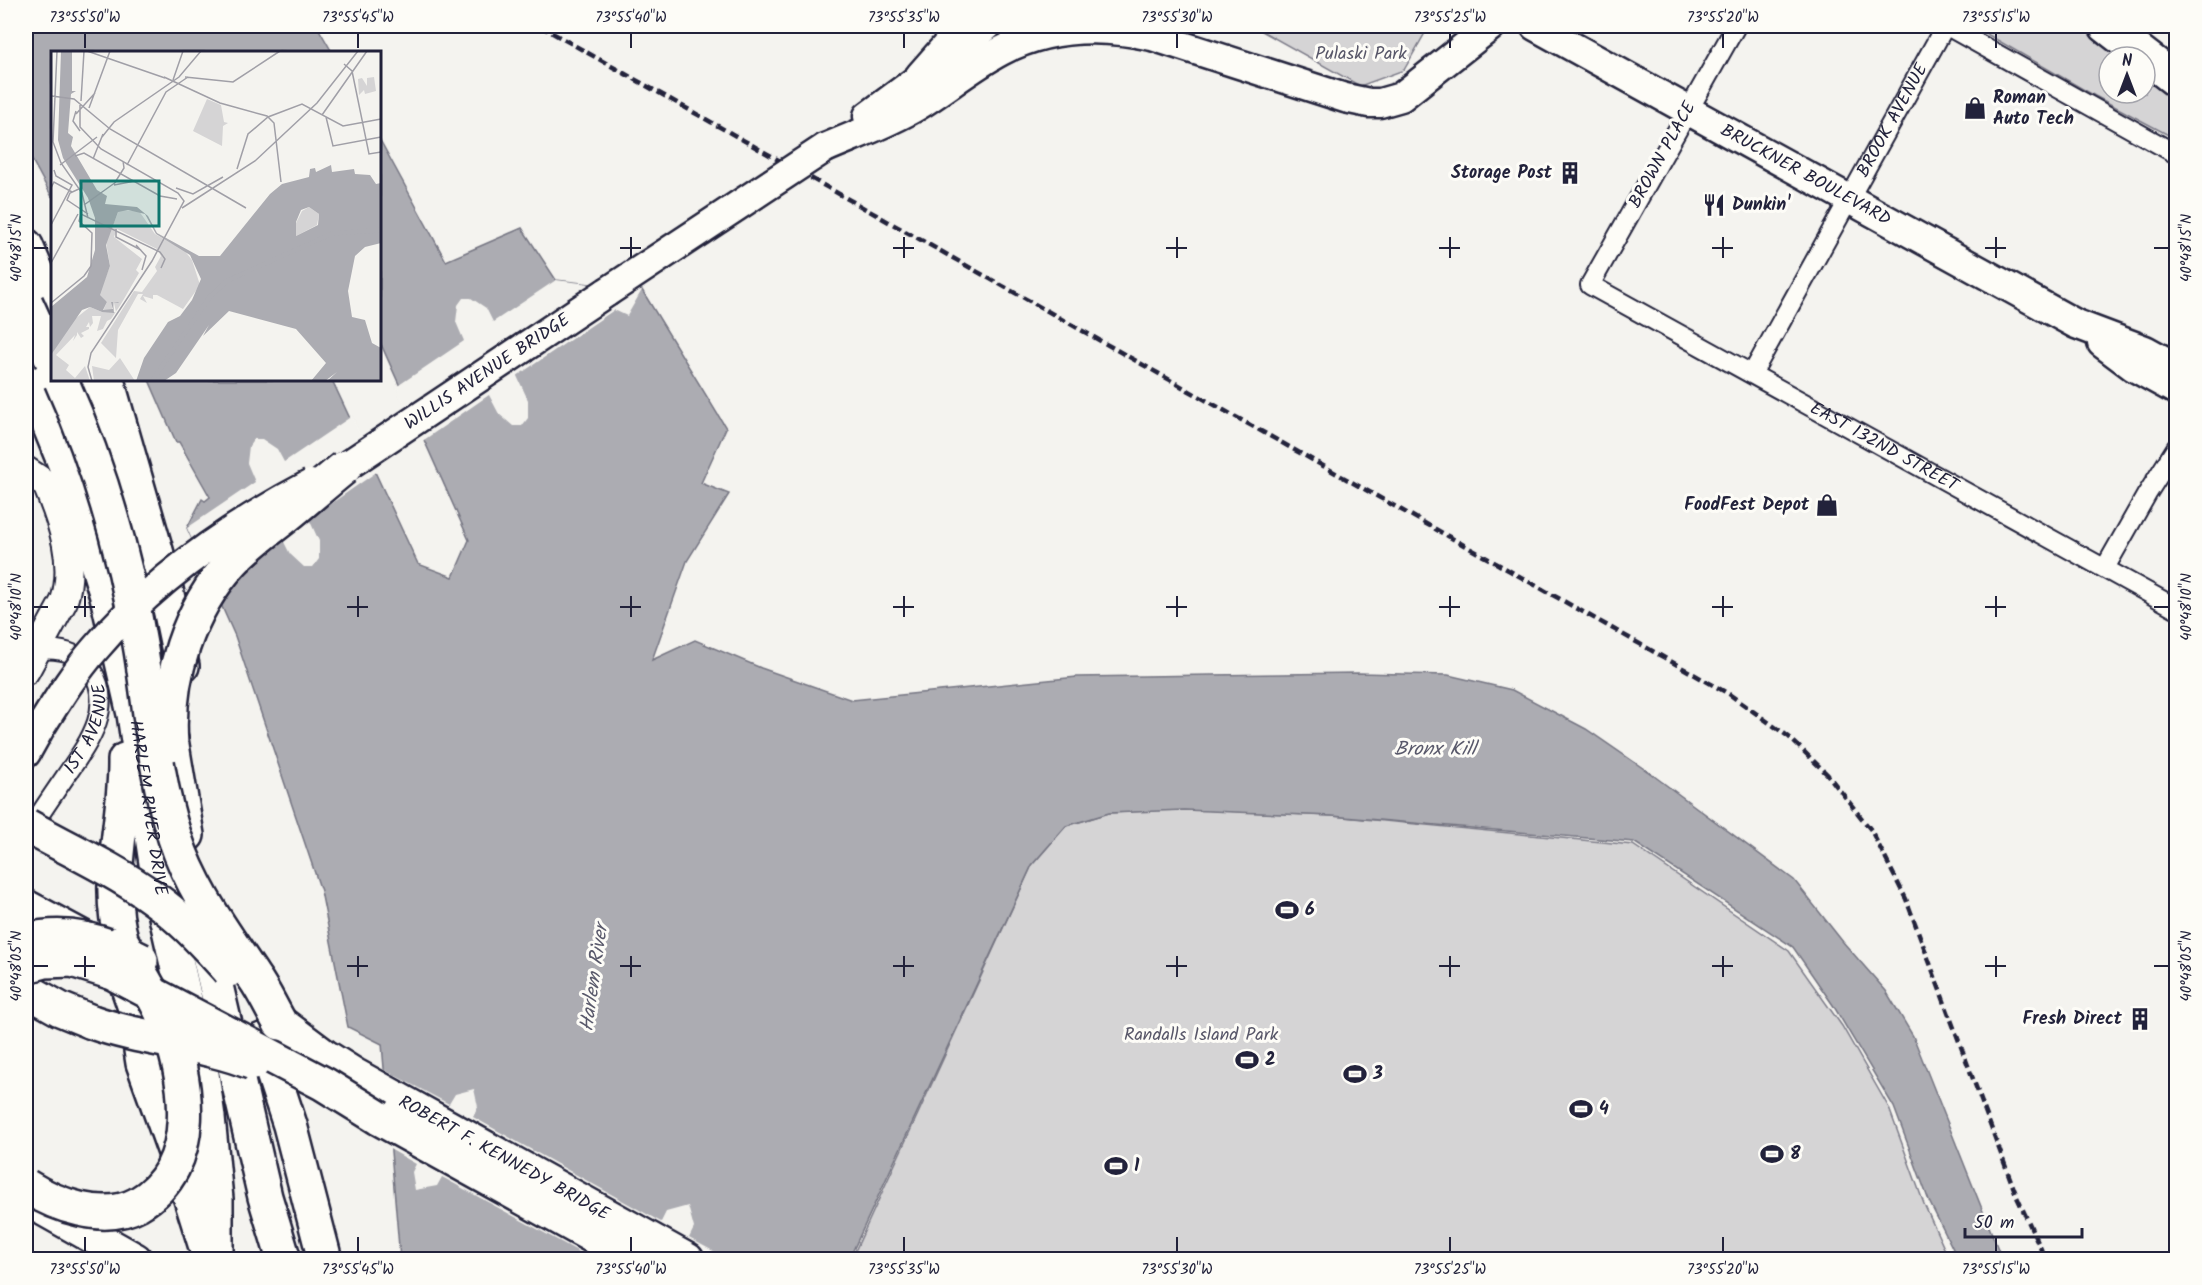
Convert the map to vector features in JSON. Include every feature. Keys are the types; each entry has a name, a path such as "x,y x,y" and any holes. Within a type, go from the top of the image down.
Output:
{"highway":[{"path":"922,77 967,26"},
{"path":"2106,26 2176,80"},
{"path":"2126,26 2176,54"},
{"path":"26,246 51,305"},
{"path":"26,304 51,307"},
{"path":"26,304 51,358"},
{"name":"HARLEM RIVER DRIVE","path":"26,368 65,464 104,586 134,714 160,890 202,1074 216,1199 216,1260"},
{"path":"61,381 96,471 124,572 140,649 162,787 176,839 197,891 255,978 271,1032 290,1125 325,1260"},
{"name":"HARLEM RIVER DRIVE","path":"81,381 126,519 150,613 200,916 266,1197 284,1260"},
{"path":"106,381 160,564 182,663 191,753 187,835"},
{"path":"271,1032 228,946 179,787 171,748 171,702 187,638 200,608 218,578 247,546 345,466"},
{"path":"34,1210 47,1198 83,1209 105,1212 133,1207 155,1193 171,1173 183,1138 185,1114 176,1056 164,1019 122,942 117,925 114,893 125,790 122,662"},
{"path":"26,825 153,897 194,933 271,1032 324,1056 354,1075"},
{"path":"26,907 93,943 110,959 126,982 134,1005 143,1063 186,1183 209,1260"},
{"path":"26,940 62,935 77,936 107,944 153,967 266,1032 354,1075"},
{"path":"26,966 45,961 72,960 113,973 324,1084 379,1118"},
{"path":"26,990 68,1012 112,1029 214,1050 242,1059 379,1118"},
{"name":"ROBERT F. KENNEDY BRIDGE","path":"354,1075 687,1260"},
{"name":"ROBERT F. KENNEDY BRIDGE","path":"379,1118 636,1260"},
{"path":"34,1210 96,1260"},
{"path":"34,1210 135,1260"}],"main road":[{"name":"WILLIS AVENUE BRIDGE","path":"26,753 72,679 93,651 132,608 170,575 220,538 274,504 345,466 825,148 987,26"},
{"path":"825,148 915,107 1002,51 1025,40 1047,34 1088,29 1130,31 1346,98 1380,103 1392,101 1409,92 1491,26"},
{"name":"BRUCKNER BOULEVARD","path":"1535,26 2076,324 2145,350 2176,367"},
{"name":"BRUCKNER BOULEVARD","path":"2076,324 2134,368 2176,390"},
{"name":"1ST AVENUE","path":"30,472 41,480 50,495 70,564 69,583 64,601 32,660"}],"street":[{"name":"BROWN PLACE","path":"1590,285 1736,26"},
{"path":"1946,26 2176,154"},
{"name":"BROOK AVENUE","path":"1752,374 1946,26"},
{"name":"EAST 132ND STREET","path":"1590,285 2176,608"},
{"path":"2104,568 2176,448"},
{"name":"1ST AVENUE","path":"26,836 90,740 100,710 100,688 87,664 70,652 60,650 32,660"}],"green space":[{"name":"Pulaski Park","path":"1253,26 1429,26 1404,70 1360,86"},
{"path":"1980,26 2085,26 2111,45 2097,45 2097,97 2095,96 1978,29"},
{"path":"2157,81 2176,98 2176,139 2112,105 2157,105"},
{"name":"Randalls Island Park","path":"1184,809 1332,816 1633,845 1789,951 1842,1026 1889,1108 1924,1204 1949,1259 851,1260 1032,865 1066,826 1109,813"}],"water":[{"path":"26,26 317,26 331,51 51,51 51,195 26,149"},
{"path":"381,142 446,261 522,228 556,280 642,290 726,428 701,483 729,494 687,561 652,660 695,640 761,668 852,700 1077,677 1358,673 1448,675 1512,690 1586,729 1650,773 1794,880 1843,942 1886,991 1913,1036 2002,1259 1958,1259 1929,1201 1894,1107 1833,1005 1793,947 1634,842 1332,816 1184,810 1109,813 1066,826 1032,865 849,1259 400,1259 382,1044 348,1027 321,891 235,636 187,528 202,499 205,501 210,497 179,442 176,442 149,381 332,381 418,564 453,577 469,540 381,344"}],"pier":[{"path":"556,280 642,290 627,316 614,310 517,376 528,400 528,418 522,426 513,426 499,414 489,395 421,442 396,387 464,341 456,322 458,305 463,298 471,298 486,308 493,322"},
{"path":"352,416 378,471 309,519 319,541 319,559 313,567 304,567 290,554 282,538 263,551 220,604 187,528 255,482 247,463 249,446 254,439 262,439 277,449 284,462"},
{"path":"381,1068 449,1104 455,1094 474,1089 478,1107 473,1117 661,1222 666,1212 688,1206 694,1228 689,1238 728,1259 592,1259 442,1177 437,1186 415,1190 412,1172 416,1164 388,1148"}],"railway":[{"path":"540,26 1729,694 1789,737 1827,774 1871,830 1906,899 2017,1197 2046,1260"}],"place":[{"name":"Roman Auto Tech","path":"1975,108"},
{"name":"Storage Post","path":"1570,173"},
{"name":"Dunkin'","path":"1714,205"},
{"name":"FoodFest Depot","path":"1827,505"},
{"name":"6","path":"1287,910"},
{"name":"Fresh Direct","path":"2140,1019"},
{"name":"2","path":"1247,1060"},
{"name":"3","path":"1355,1074"},
{"name":"4","path":"1581,1109"},
{"name":"8","path":"1772,1154"},
{"name":"1","path":"1116,1166"}],"water label":[{"name":"Bronx Kill","path":"1435,750"},
{"name":"Harlem River","path":"595,978"}]}
